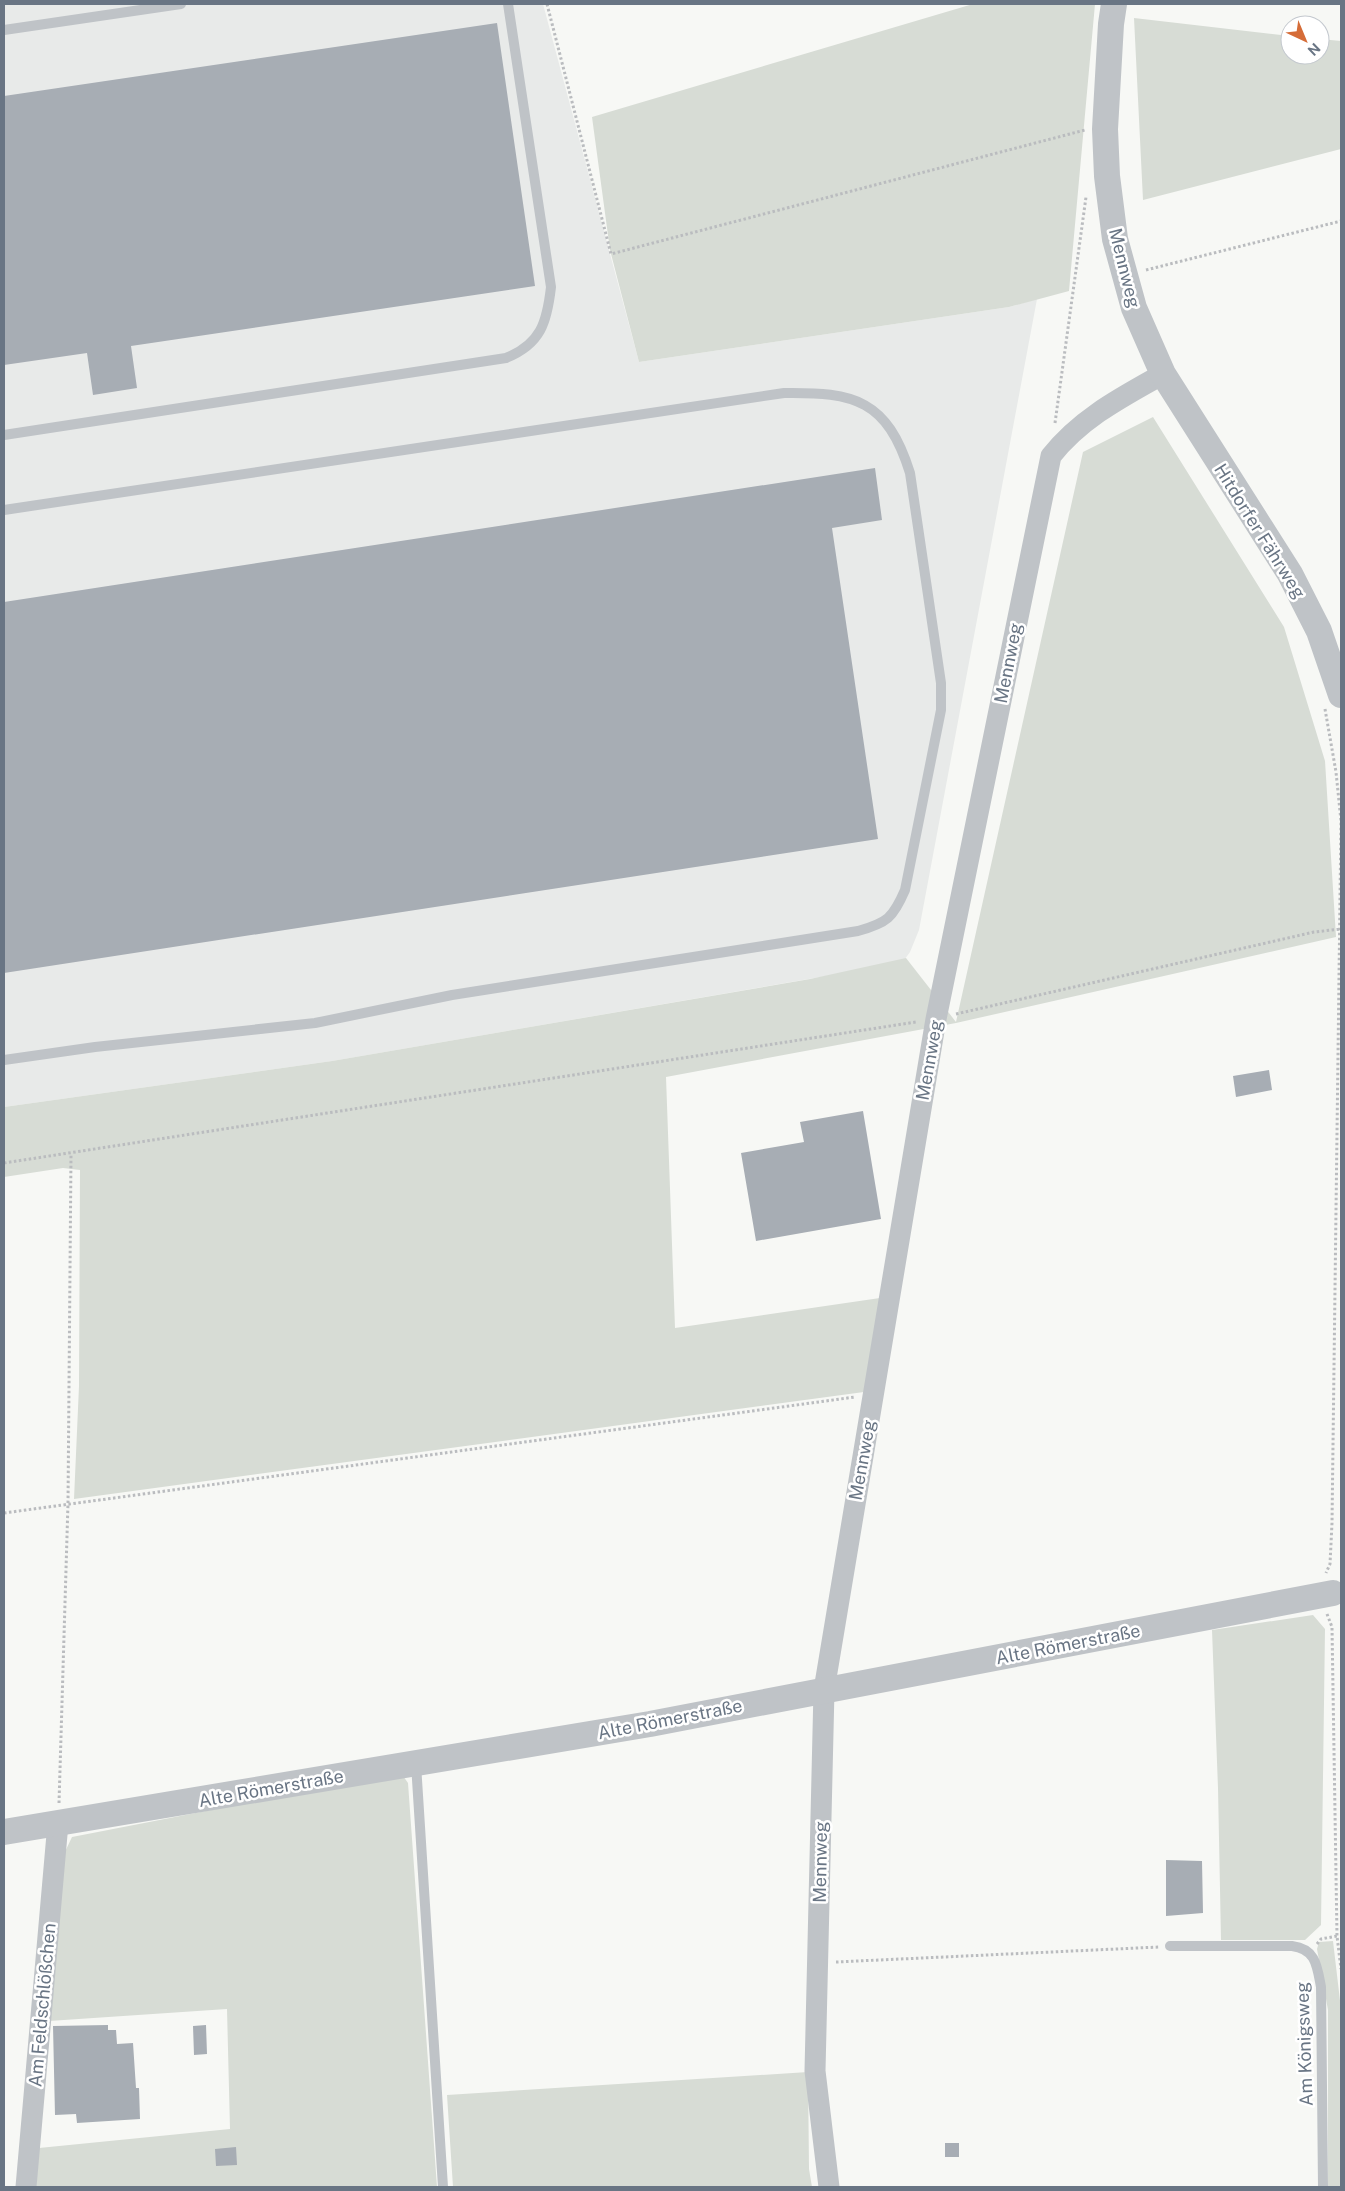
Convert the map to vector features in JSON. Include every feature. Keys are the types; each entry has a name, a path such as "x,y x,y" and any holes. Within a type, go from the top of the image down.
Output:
{"street":[{"name":"Mennweg","path":"829,2187 815,2071 824,1690 936,1019 1051,456 1064,439 1098,411 1163,374 1134,308 1115,239 1108,185 1105,130 1110,24 1114,4"},
{"name":"Hitdorfer Fährweg","path":"1163,374 1290,574 1320,631 1333,701"},
{"name":"Alte Römerstraße","path":"4,1832 650,1724 1334,1593"},
{"name":"Am Feldschlößchen","path":"26,2187 58,1823"}],"lane":[{"path":"4,30 181,4"},
{"path":"4,434 506,358 522,352 541,330 548,314 551,287 508,4"},
{"path":"4,510 784,393 821,393 847,397 883,418 903,449 910,473 941,683 942,710 905,890 891,918 881,925 848,933 452,995 315,1023 95,1047 4,1060"},
{"path":"416,1763 443,2187"},
{"path":"1170,1946 1292,1946 1309,1951"},
{"name":"Am Königsweg","path":"1309,1951 1316,1961 1321,1987 1322,2187"}],"path":[{"path":"546,4 611,254 1088,130 1105,130"},
{"path":"1051,456 1086,203"},
{"path":"1124,276 1341,221"},
{"path":"1333,701 1336,772 1341,821 1332,1522 1330,1564 1321,1582 1334,1593 1332,1627 1337,1936 1341,1970"},
{"path":"4,1163 936,1019 1314,932 1340,930"},
{"path":"58,1823 68,1503 71,1154"},
{"path":"4,1513 873,1395"},
{"path":"1309,1951 1321,1939 1337,1936"},
{"path":"818,1963 1170,1946"}],"shaded area":[{"path":"4,4 543,4 639,362 1009,307 1037,299 919,930 910,952 902,963 332,1061 4,1107"},
{"path":"973,4 1095,4 1069,291 1009,307 639,362 610,250 592,117"},
{"path":"1134,18 1280,35 1280,65 1330,65 1330,40 1341,41 1341,149 1143,200"},
{"path":"1153,417 1284,627 1325,761 1336,937 956,1023 666,1077 675,1328 880,1298 864,1392 74,1499 79,1386 80,1170 63,1168 4,1177 4,1107 332,1061 810,979 906,958 956,1022 1083,452"},
{"path":"1313,1615 1325,1629 1321,1925 1305,1940 1221,1940 1212,1630"},
{"path":"401,1773 408,1783 437,2187 36,2187 39,2148 230,2129 227,2009 49,2021 63,1856 72,1837"},
{"path":"1333,1941 1341,2009 1341,2187 1328,2187 1328,2010 1317,1949 1319,1942"},
{"path":"808,2072 809,2169 812,2187 453,2187 447,2095"}],"building":[{"path":"497,23 535,286 131,346 137,388 93,395 87,353 4,365 4,96"},
{"path":"875,468 882,520 832,528 878,839 4,973 4,602"},
{"path":"1269,1070 1272,1090 1236,1097 1233,1076"},
{"path":"863,1111 881,1219 756,1241 741,1153 804,1142 800,1122"},
{"path":"1166,1860 1202,1861 1203,1913 1166,1916"},
{"path":"108,2025 108,2030 116,2030 117,2044 133,2043 136,2088 139,2088 140,2119 77,2123 76,2114 55,2115 53,2026"},
{"path":"206,2025 207,2054 194,2055 193,2026"},
{"path":"945,2143 959,2143 959,2157 945,2157"},
{"path":"236,2147 237,2165 216,2166 215,2149"}]}
